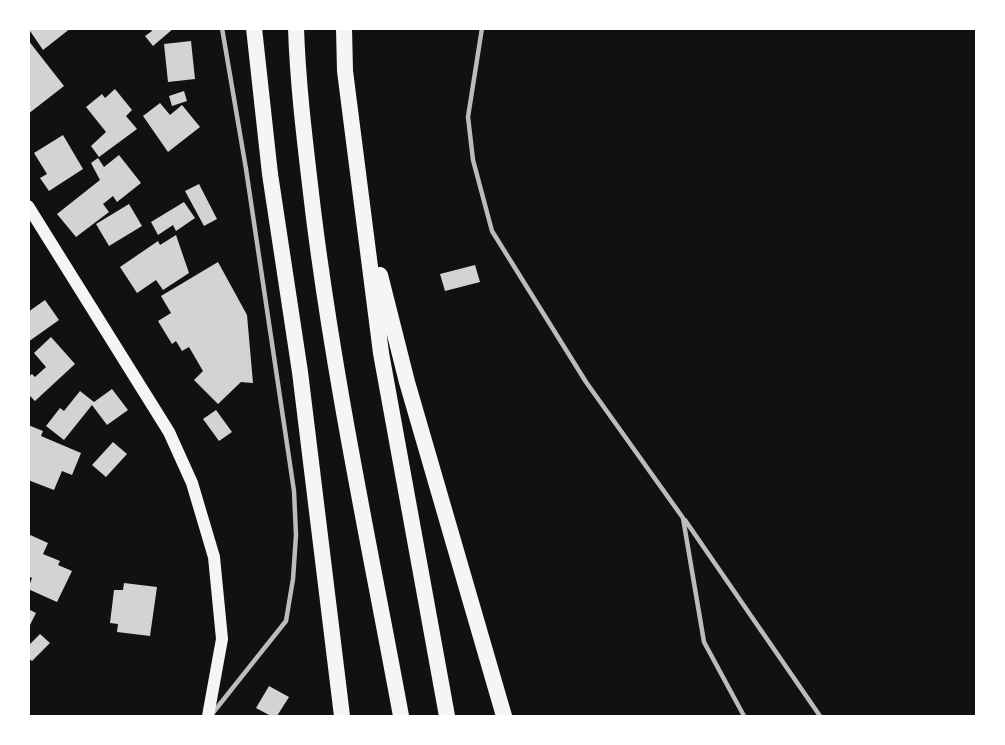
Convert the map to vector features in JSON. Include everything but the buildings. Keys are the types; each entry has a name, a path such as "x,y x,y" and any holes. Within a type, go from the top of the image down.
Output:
{"highway":[{"path":"254,28 270,174 300,372 342,717"},
{"path":"296,28 306,146 319,257 339,381 401,717"},
{"path":"344,28 345,70 381,353 447,717"},
{"path":"363,207 407,382 504,717"}],"main road":[{"path":"28,206 169,432 192,483 214,557 222,639 209,717"}],"lane":[{"path":"209,717 286,621 293,579 296,535 290,468 248,180 222,28"},
{"path":"482,28 468,117 473,160 492,231 586,381 820,717"},
{"path":"683,518 704,642 744,717"}]}
